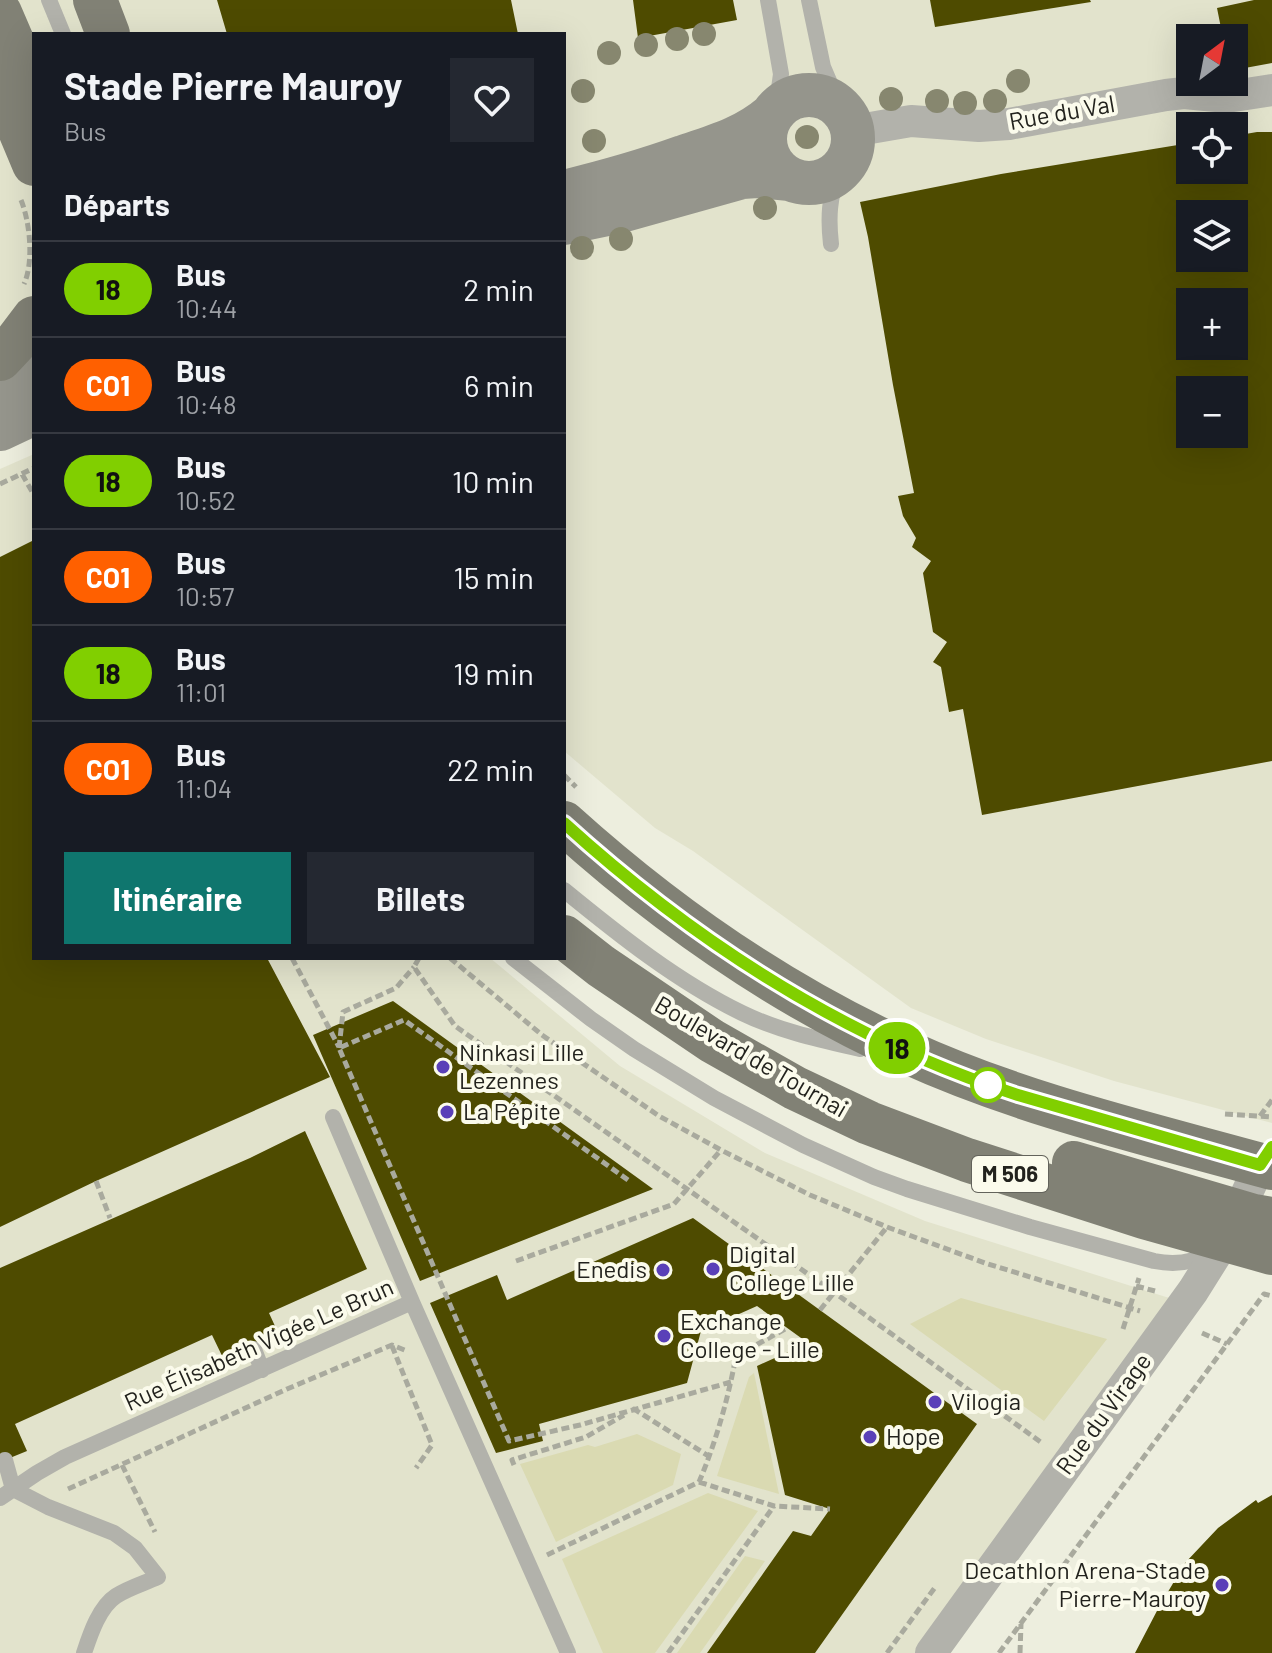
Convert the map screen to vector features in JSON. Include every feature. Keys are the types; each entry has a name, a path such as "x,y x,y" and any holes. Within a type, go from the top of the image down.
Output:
{"main road":[{"path":"95,0 107,32"},
{"path":"0,13 32,87"},
{"path":"0,83 26,178"},
{"path":"0,359 32,321"},
{"path":"575,810 598,854 653,899 744,962 847,1023 908,1053 988,1085 1066,1110 1266,1149"},
{"name":"Boulevard de Tournai","path":"566,939 669,1013 758,1067 1245,1223"},
{"name":"M 506","path":"1245,1223 1272,1253"}],"street":[{"name":"Rue du Val","path":"847,120 979,126 1009,124 1166,95 1184,93 1227,97 1272,90"},
{"path":"566,191 634,174 745,135 790,99 808,95 826,98 847,120 852,150 839,172 828,179 803,183 790,179 742,177 617,212 566,223"},
{"path":"774,113 765,133 767,151 775,168 790,179"},
{"path":"0,385 32,370"},
{"path":"0,429 32,414"},
{"name":"Rue du Virage","path":"931,1653 1245,1223 1266,1149"}],"lane":[{"path":"49,0 62,32"},
{"path":"768,0 781,74 774,113"},
{"path":"809,0 823,67 847,120"},
{"path":"831,244 829,211 839,172"},
{"path":"566,892 633,945 695,987 744,1014 808,1037 955,1073"},
{"path":"516,960 591,1019 675,1075 789,1138 874,1177 1000,1218 1169,1264 1195,1261 1245,1223"},
{"path":"333,1117 412,1302"},
{"name":"Rue Élisabeth Vigée Le Brun","path":"7,1493 65,1457 412,1302 568,1653"},
{"path":"254,1349 262,1370"},
{"path":"5,1460 7,1493 114,1533 144,1557 158,1577 109,1601 84,1653"}],"path":[{"path":"26,178 24,205 31,276"},
{"path":"0,484 32,469"},
{"path":"22,474 32,492"},
{"path":"566,781 575,810"},
{"path":"293,960 339,1048 509,1441 580,1425 731,1382"},
{"path":"339,1048 343,1012 396,988 418,960"},
{"path":"414,967 455,1026 835,1293 1042,1443"},
{"path":"339,1048 404,1020 628,1180"},
{"path":"1266,1149 1272,1100"},
{"path":"1266,1149 1272,1117"},
{"path":"516,1261 674,1204 721,1150"},
{"path":"96,1181 110,1218"},
{"path":"820,1310 887,1227"},
{"path":"999,1653 1264,1294 1272,1296"},
{"path":"1120,1305 1130,1308"},
{"path":"530,1564 699,1482 710,1457 736,1356 787,1328"},
{"path":"156,1533 122,1465 287,1389 392,1345 432,1445 416,1468"},
{"path":"634,1409 710,1457"},
{"path":"518,1474 512,1460 586,1437 634,1409"},
{"path":"699,1482 774,1506 830,1509"},
{"path":"668,1653 774,1506"},
{"path":"546,1540 552,1553"},
{"path":"1020,1653 1021,1623"}],"shaded area":[{"path":"0,0 1272,0 1272,1123 1114,1081 986,1039 911,1008 693,851 655,828 566,753 566,32 32,32 32,314 0,327"},
{"path":"32,455 32,960 492,960 620,1066 765,1153 925,1221 1197,1304 944,1653 0,1653 0,469"}],"green space":[{"path":"961,1298 1107,1339 1044,1421 910,1324"},
{"path":"754,1373 779,1494 717,1476 749,1377"},
{"path":"637,1434 681,1454 673,1485 556,1542 520,1464"},
{"path":"708,1493 758,1511 655,1653 603,1653 562,1559"},
{"path":"745,1556 765,1561 700,1653 677,1653"}],"building":[{"path":"217,0 511,0 518,32 226,32"},
{"path":"633,0 733,0 737,20 638,38"},
{"path":"930,0 1090,0 1091,2 935,27"},
{"path":"1254,0 1272,0 1272,63 1248,67 1248,24 1220,24 1217,8"},
{"path":"1272,132 1272,761 982,815 963,709 949,712 941,667 933,662 947,642 933,632 923,573 931,561 912,547 916,538 903,516 898,496 914,493 860,202 1001,174 1176,145 1176,184 1248,184 1248,134"},
{"path":"32,541 32,960 268,960 330,1077 0,1227 0,557"},
{"name":"La Pépite","path":"393,1001 653,1189 420,1281 313,1035"},
{"path":"305,1131 367,1269 269,1313 280,1337 225,1362 212,1335 15,1424 27,1451 0,1462 0,1268"},
{"name":"Hope","path":"693,1218 977,1424 815,1653 707,1653 793,1531 811,1536 830,1509 785,1495 757,1366 808,1343 757,1306 701,1331 687,1383 539,1424 543,1441 496,1453 430,1303 497,1275 507,1300"},
{"name":"Decathlon Arena-Stade Pierre-Mauroy","path":"1272,1495 1272,1653 1135,1653 1185,1563 1218,1528 1256,1500 1258,1503"}],"bus line":[{"name":"18","path":"566,825 624,876 711,941 816,1006 908,1053 1018,1095 1260,1165 1272,1147"}],"place":[{"name":"Ninkasi Lille Lezennes","path":"443,1067"},
{"name":"La Pépite","path":"447,1112"},
{"name":"Digital College Lille","path":"713,1269"},
{"name":"Enedis","path":"663,1270"},
{"name":"Exchange College - Lille","path":"664,1336"},
{"name":"Vilogia","path":"935,1402"},
{"name":"Hope","path":"870,1437"},
{"name":"Decathlon Arena-Stade Pierre-Mauroy","path":"1222,1585"}]}
